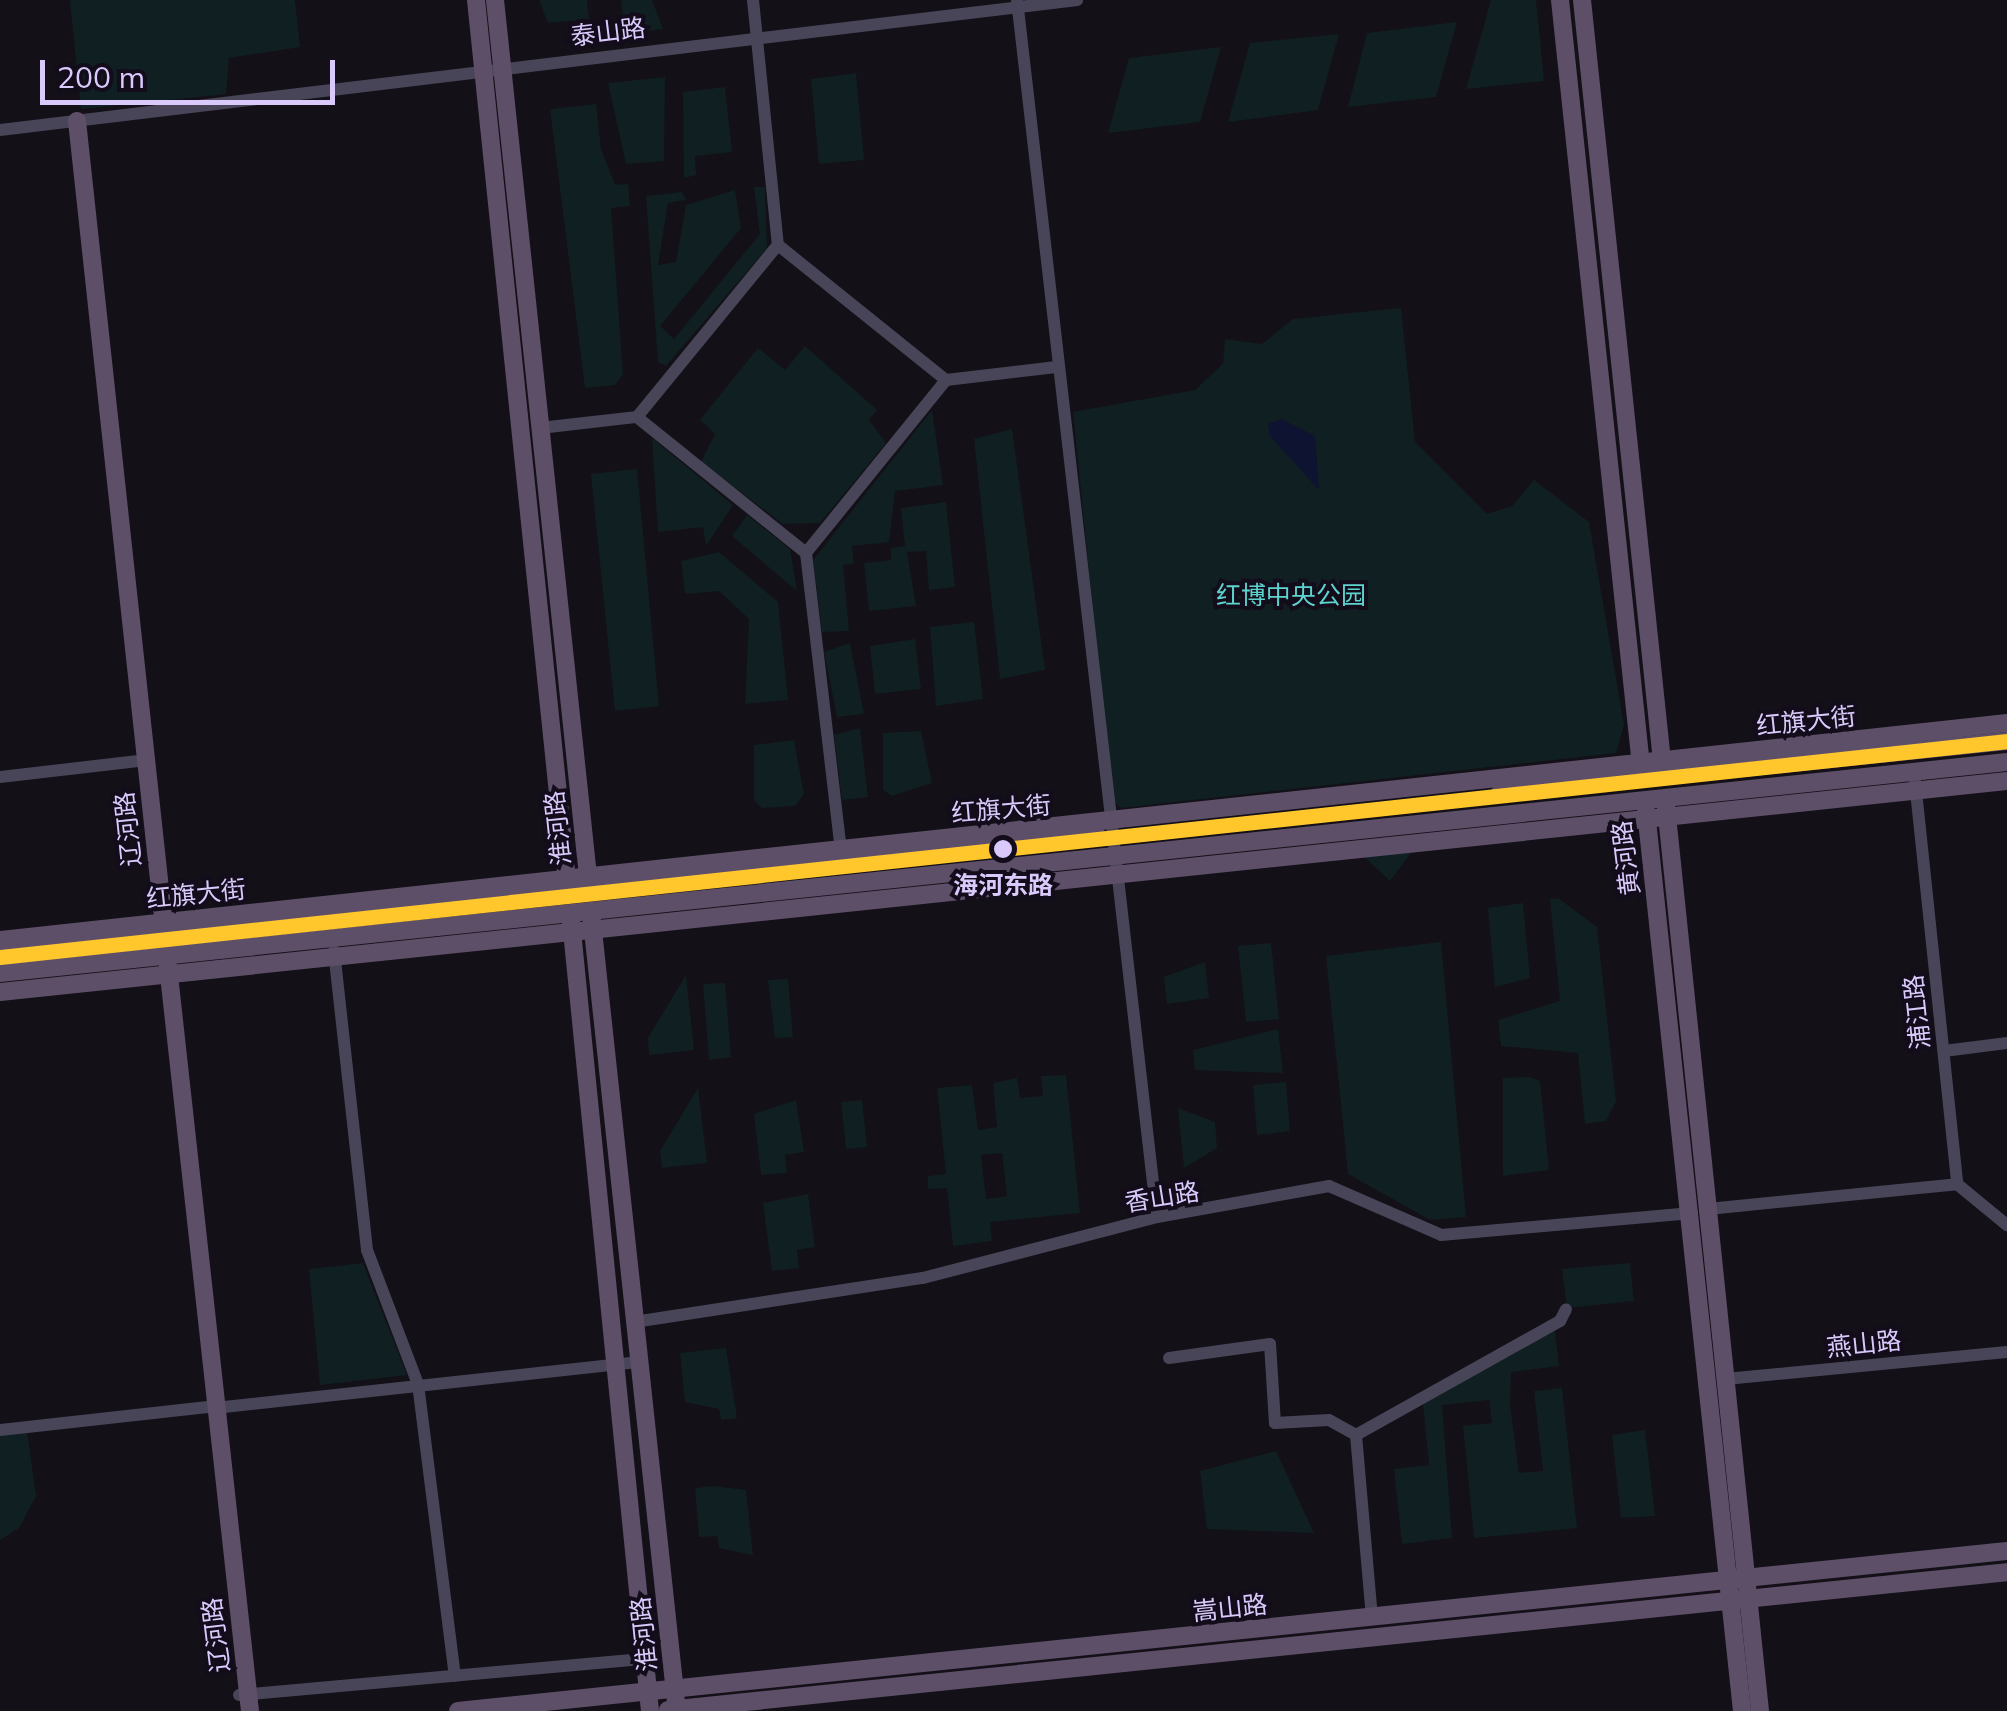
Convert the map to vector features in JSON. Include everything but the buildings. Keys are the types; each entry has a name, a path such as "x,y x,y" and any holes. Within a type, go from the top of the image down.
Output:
{"main road":[{"name":"淮河路","path":"476,0 493,71 540,428 634,1322 628,1363 649,1701"},
{"name":"淮河路","path":"495,0 493,71 569,905 675,1690 672,1710"},
{"name":"黄河路","path":"1560,0 1644,799 1726,1380 1737,1579"},
{"name":"黄河路","path":"1582,0 1668,816 1700,1211 1739,1599 1742,1711"},
{"name":"辽河路","path":"72,121 138,761 163,948"},
{"name":"辽河路","path":"72,121 244,1703"},
{"name":"红旗大街","path":"1663,769 2007,724"},
{"name":"红旗大街","path":"0,973 163,948 569,905 1642,771 2007,741"},
{"name":"红旗大街","path":"0,940 163,948 334,948 842,857 1644,799 2007,762"},
{"name":"红旗大街","path":"590,902 1113,876 2007,781"},
{"name":"红旗大街","path":"0,956 163,948"},
{"name":"红旗大街","path":"0,992 163,948"},
{"name":"嵩山路","path":"458,1711 649,1701 675,1690 2007,1551"},
{"name":"嵩山路","path":"672,1710 2007,1572"},
{"name":"黄河路","path":"1739,1599 1760,1711"}],"street":[{"path":"540,428 637,417 778,245 753,0"},
{"name":"泰山路","path":"0,130 1017,3 1078,0"},
{"path":"1017,3 1108,837 1157,1217"},
{"path":"778,245 946,380"},
{"path":"806,553 946,380 1056,367"},
{"path":"637,417 806,553 842,857"},
{"path":"0,777 138,761"},
{"name":"浦江路","path":"1914,772 1957,1184"},
{"path":"334,948 367,1250 418,1384 455,1676"},
{"path":"1944,1050 2007,1043"},
{"path":"1957,1184 2007,1225"},
{"name":"香山路","path":"634,1322 923,1278 1157,1217 1329,1186 1442,1235 1957,1184"},
{"path":"1356,1435 1560,1321 1566,1310"},
{"path":"1169,1358 1270,1344 1275,1423 1329,1420 1356,1435"},
{"name":"燕山路","path":"1726,1380 2007,1352"},
{"path":"0,1430 628,1363"},
{"path":"1356,1435 1372,1618"},
{"path":"244,1703 455,1676 645,1660"}],"green space":[{"path":"70,0 295,0 300,47 229,58 226,94 81,109"},
{"path":"539,0 587,0 589,19 548,23"},
{"path":"621,0 652,0 663,29 625,34"},
{"path":"1491,0 1536,0 1544,81 1466,89"},
{"path":"1457,22 1436,97 1348,107 1367,33"},
{"path":"1339,34 1318,110 1228,122 1250,43"},
{"path":"1221,47 1200,122 1108,133 1129,58"},
{"path":"856,73 864,160 819,164 811,79"},
{"path":"665,77 664,161 626,164 608,83"},
{"path":"725,87 732,152 695,156 696,175 684,178 683,92"},
{"path":"596,104 601,149 615,185 628,184 630,206 611,208 623,374 615,385 585,388 550,109"},
{"path":"754,187 765,187 767,248 666,366 658,362 646,196 682,192 686,200 668,203 658,265 676,262 686,205 735,190 741,228 660,326 674,339 760,234"},
{"name":"红博中央公园","path":"1401,308 1415,442 1487,514 1512,506 1534,480 1589,522 1624,725 1616,753 1121,808 1112,800 1073,412 1195,390 1223,364 1225,339 1262,344 1293,319"},
{"path":"805,346 877,410 869,420 886,443 820,523 783,524 701,462 715,434 700,420 758,348 785,370"},
{"path":"932,410 943,485 895,491 889,542 852,546 854,564 843,565 849,631 822,632 813,560"},
{"path":"1012,429 1045,670 1000,679 974,439"},
{"path":"652,438 733,505 706,546 703,527 658,532"},
{"path":"637,469 659,706 615,711 591,474"},
{"path":"946,502 955,587 929,590 926,551 907,552 916,606 869,611 864,563 891,560 891,548 905,546 901,508"},
{"path":"747,515 790,549 797,591 732,536"},
{"path":"719,552 778,602 788,700 745,704 749,619 719,591 685,594 681,561"},
{"path":"974,622 983,699 936,706 930,627"},
{"path":"915,639 921,689 875,694 870,646"},
{"path":"850,643 864,714 837,717 824,652"},
{"path":"860,728 868,797 842,800 834,735"},
{"path":"921,731 932,783 892,796 883,790 883,733"},
{"path":"794,740 804,794 795,806 762,808 754,800 754,745"},
{"path":"1419,842 1390,881 1354,847"},
{"path":"1558,898 1597,927 1616,1101 1606,1121 1585,1124 1578,1053 1501,1046 1498,1020 1560,1001 1550,899"},
{"path":"1523,903 1530,978 1495,987 1488,908"},
{"path":"1441,942 1466,1217 1430,1220 1348,1174 1326,956"},
{"path":"1271,943 1279,1019 1246,1022 1238,946"},
{"path":"1205,962 1209,998 1167,1004 1164,977"},
{"path":"686,975 694,1050 649,1055 648,1038"},
{"path":"788,979 793,1037 775,1038 768,980"},
{"path":"725,983 731,1057 709,1060 703,984"},
{"path":"1278,1029 1283,1073 1195,1070 1193,1050"},
{"path":"1066,1075 1080,1213 990,1222 992,1241 953,1246 947,1188 928,1189 928,1176 946,1174 937,1088 972,1085 978,1130 997,1127 993,1083 1017,1078 1020,1098 1043,1096 1041,1076","holes":["1002,1153 1007,1196 986,1199 981,1155"]},
{"path":"1529,1077 1540,1081 1549,1170 1503,1176 1503,1078"},
{"path":"1286,1082 1290,1131 1257,1135 1253,1085"},
{"path":"698,1088 707,1163 662,1168 660,1151"},
{"path":"796,1100 804,1152 785,1155 787,1173 761,1175 754,1114"},
{"path":"862,1100 867,1147 846,1149 841,1102"},
{"path":"1178,1108 1215,1122 1217,1148 1184,1168"},
{"path":"808,1194 815,1247 797,1250 799,1268 772,1271 763,1203"},
{"path":"363,1263 407,1375 320,1385 309,1269"},
{"path":"1630,1263 1634,1301 1567,1308 1562,1269"},
{"path":"1554,1324 1559,1366 1511,1372 1510,1405 1519,1473 1543,1471 1534,1391 1562,1388 1577,1528 1474,1538 1463,1426 1492,1423 1489,1400 1442,1405 1452,1538 1402,1544 1394,1469 1429,1465 1422,1394"},
{"path":"726,1348 737,1418 721,1420 719,1409 685,1402 680,1353"},
{"path":"1645,1430 1655,1516 1621,1518 1612,1435"},
{"path":"27,1431 36,1496 19,1528 0,1540 0,1435"},
{"path":"1276,1451 1314,1533 1207,1529 1200,1471"},
{"path":"695,1488 746,1490 753,1555 719,1548 717,1536 699,1537"}],"water":[{"path":"1281,419 1315,436 1319,490 1270,436 1268,424"}],"transit line":[{"path":"0,957 2007,741"}],"place":[{"name":"海河东路","path":"1003,849"}]}
